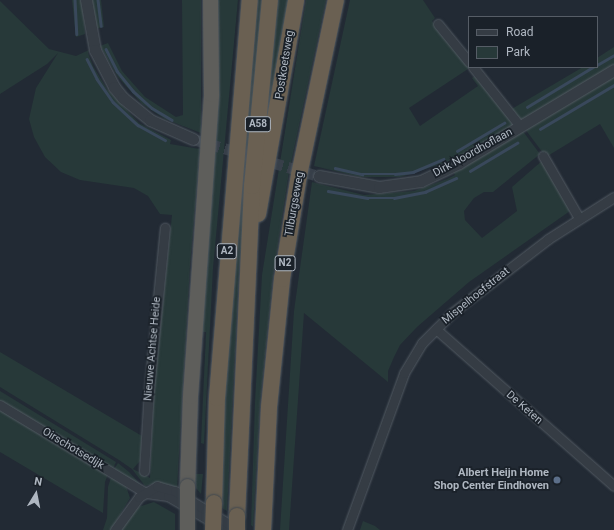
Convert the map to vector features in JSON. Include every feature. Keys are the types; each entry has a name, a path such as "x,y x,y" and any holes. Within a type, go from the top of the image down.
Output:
{"highway":[{"path":"187,530 187,486 192,365 211,94 210,0"},
{"name":"A2","path":"213,530 221,337 250,0"},
{"name":"A58","path":"251,248 252,186 270,0"},
{"name":"Postkoetsweg","path":"251,248 264,187 296,0"},
{"name":"Tilburgseweg","path":"263,530 269,407 282,279 301,168 336,0"},
{"name":"A2","path":"237,526 251,248"}],"street":[{"path":"86,0 95,50 114,87 136,110 150,120 193,139"},
{"path":"438,24 468,61"},
{"path":"474,68 520,126"},
{"name":"Dirk Noordhoflaan","path":"319,176 379,187 421,181 454,165 614,70"},
{"path":"543,156 579,218"},
{"name":"Mispelhoefstraat","path":"347,530 404,373 422,343 453,312 579,218 614,198"},
{"name":"Nieuwe Achtse Heide","path":"144,470 149,390 166,228"},
{"name":"De Keten","path":"436,329 614,486"},
{"name":"Oirschotsedijk","path":"0,405 146,493 168,496 226,530"},
{"path":"115,530 133,503 157,486 175,491 237,526"}],"green space":[{"path":"72,0 82,0 85,34 76,37"},
{"path":"91,0 101,0 104,27 95,29"},
{"path":"182,0 201,0 201,133 165,119 142,104 118,77 100,46 108,43 122,71 145,97 176,117 183,115"},
{"path":"218,0 238,0 213,268 204,444 201,443 206,332 201,332 219,94"},
{"path":"258,0 264,0 239,271 227,511 222,508 224,400"},
{"path":"278,0 290,0 265,140 268,101"},
{"path":"306,0 326,0 289,172 273,276 260,403 253,527 251,525 255,402 262,275"},
{"path":"350,0 423,0 435,18 432,21 468,63 468,68 469,68 409,108 420,126 478,86 472,78 477,75 514,125 456,159 401,177 360,177 314,166"},
{"path":"0,1 49,49 76,56 89,50 88,53 93,66 107,89 139,123 171,140 170,144 200,149 190,265 177,488 152,484 145,486 132,469 119,460 0,387 0,352 142,436 140,461 133,469 150,478 154,391 172,215 160,214 148,196 134,188 80,180 61,172 45,157 34,137 29,119 36,88 58,53 47,64 0,94"},
{"path":"614,47 614,65 522,120 510,110 581,68 598,68 598,57"},
{"path":"614,75 614,148 600,124 546,157 525,129"},
{"path":"522,130 540,154 493,192 484,192 474,198 464,211 465,220 482,238 517,211 512,187 543,160 570,211 469,282 417,327 400,345 388,371 388,382 304,313 289,530 280,530 294,311 312,182 364,195 414,191 455,175 453,172"},
{"path":"0,391 116,462 113,469 0,401"},
{"path":"0,409 108,474 105,482 103,513 0,452"},
{"path":"118,463 129,472 143,487 114,469"},
{"path":"195,474 203,474 201,494 196,488"},
{"path":"111,477 126,486 130,498 111,530 103,530 107,518 108,487"},
{"path":"154,502 175,514 175,530 120,530 135,508"},
{"path":"363,521 375,526 380,530 360,530"}],"waterway":[{"path":"75,0 77,34"},
{"path":"98,0 101,26"},
{"path":"106,49 117,71 133,91 152,108 172,120"},
{"path":"598,64 614,55"},
{"path":"87,59 97,79 113,102 138,125 165,140"},
{"path":"527,107 591,68"},
{"path":"540,129 614,85"},
{"path":"457,151 504,123"},
{"path":"470,171 517,143"},
{"path":"335,168 362,174 395,174 413,172 443,159"},
{"path":"328,191 367,198 394,198 425,192 456,178"}],"tunnel":[{"path":"193,139 319,176"}],"place":[{"name":"Albert Heijn Home Shop Center Eindhoven","path":"557,480"}]}
